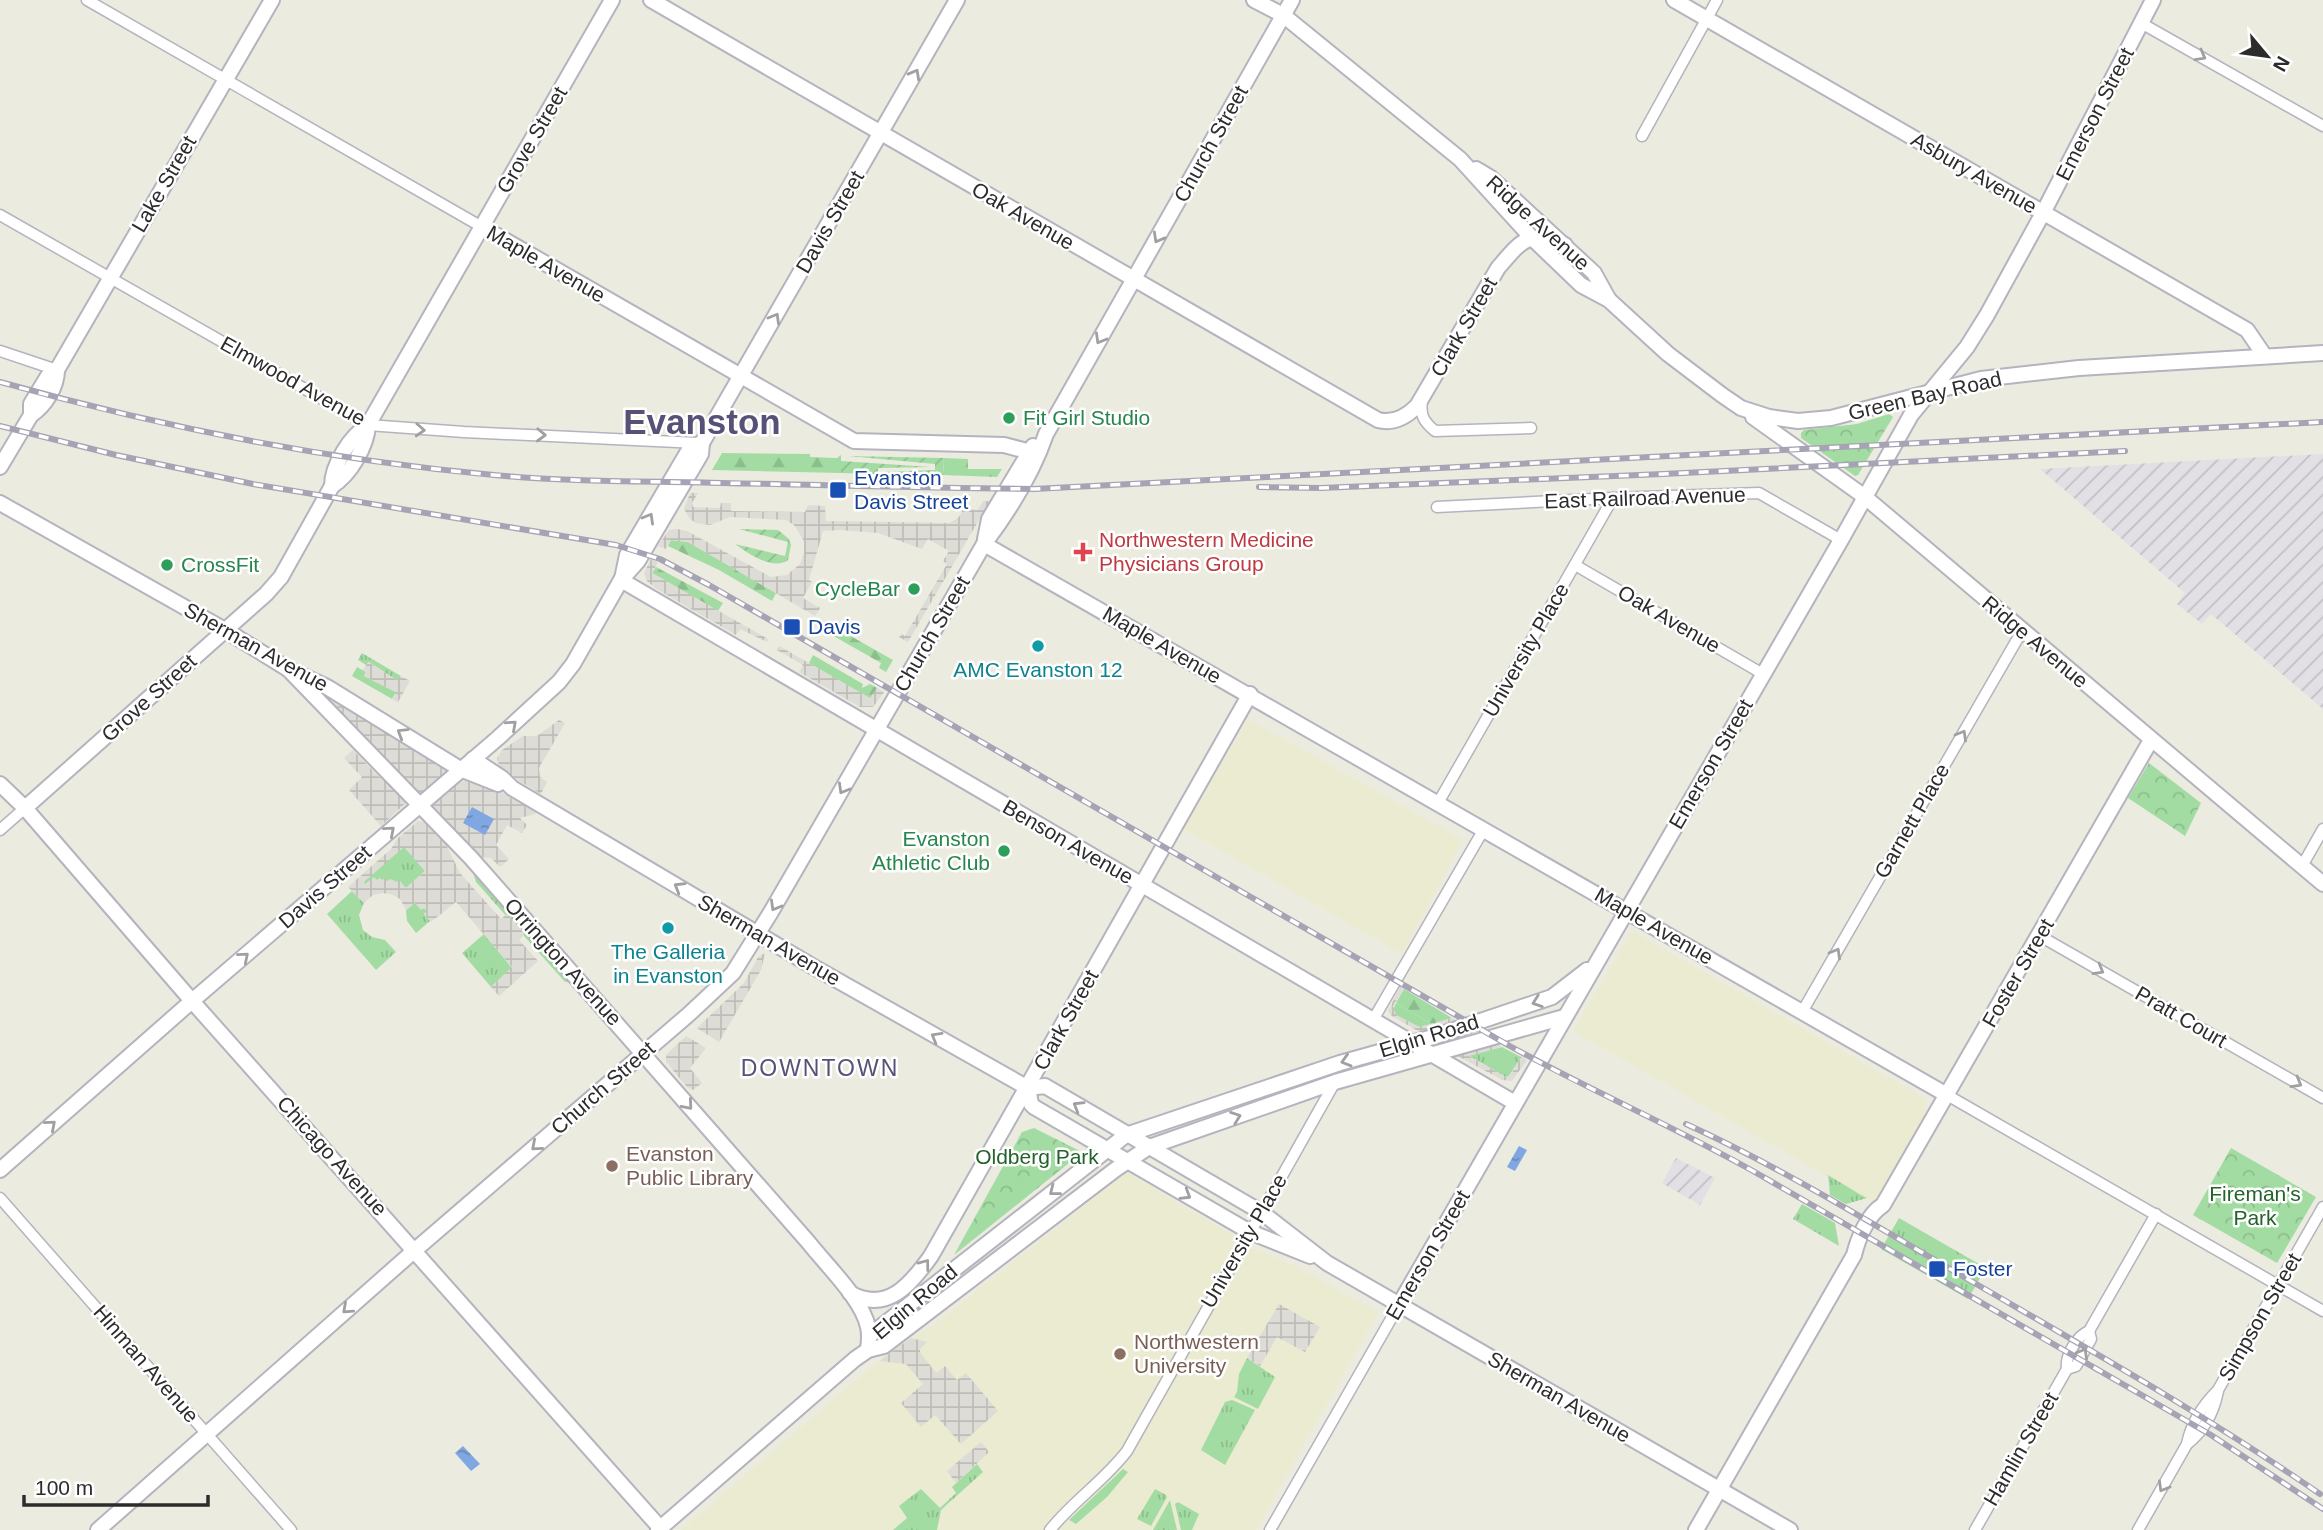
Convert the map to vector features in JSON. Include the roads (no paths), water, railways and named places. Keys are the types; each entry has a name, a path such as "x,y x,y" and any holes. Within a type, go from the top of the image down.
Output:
{"street":[{"name":"Maple Avenue","path":"87,0 854,441 1004,445 1027,451"},
{"name":"Lake Street","path":"0,467 31,415 31,404 48,376 57,370 272,0"},
{"name":"Grove Street","path":"0,830 266,594 281,577 332,486 332,474 356,433 368,425 612,0"},
{"name":"Oak Avenue","path":"651,0 1378,420 1387,422 1399,419"},
{"name":"Davis Street","path":"0,1170 559,682 573,664 621,580 644,551 701,454 702,443 957,0"},
{"name":"Ridge Avenue","path":"1254,0 1283,15 1460,159 1491,178 1594,273 1609,300"},
{"name":"Church Street","path":"98,1530 733,972 758,934 984,544 999,524 1039,455 1046,433 1292,0"},
{"name":"Asbury Avenue","path":"1674,0 2247,330 2264,355"},
{"path":"1642,136 1717,0"},
{"name":"Emerson Street","path":"1270,1530 1911,415 1967,347 2043,213 2153,0"},
{"path":"2141,23 2323,126"},
{"name":"Ridge Avenue","path":"1460,159 1531,237 1581,285 1609,300"},
{"name":"Elmwood Avenue","path":"0,215 368,425 702,443"},
{"path":"1531,237 1544,237 1565,245"},
{"name":"Clark Street","path":"1399,419 1408,414 1422,399 1498,268 1531,237"},
{"name":"Green Bay Road","path":"1609,300 1691,373 1741,408 1769,417 1798,421 1831,418 1981,379 2079,368 2323,353"},
{"path":"0,351 57,370"},
{"path":"1422,399 1423,419 1435,431 1531,428"},
{"name":"Ridge Avenue","path":"1741,408 1865,497 2323,884"},
{"name":"Church Street","path":"984,544 989,519 1027,451 1046,433"},
{"name":"East Railroad Avenue","path":"1437,507 1759,493 1841,540"},
{"name":"University Place","path":"1438,803 1613,498"},
{"name":"Sherman Avenue","path":"0,503 225,630 288,669 327,687 460,769 512,788 995,1070 1028,1088 1045,1086 1261,1212 1327,1263 1790,1530"},
{"name":"Maple Avenue","path":"984,544 2323,1311"},
{"name":"Oak Avenue","path":"1575,565 1763,674"},
{"name":"Benson Avenue","path":"621,580 1515,1103"},
{"name":"Garnett Place","path":"1802,1012 2022,631"},
{"name":"Orrington Avenue","path":"288,669 471,858 809,1243 849,1292 865,1317 868,1343"},
{"name":"Clark Street","path":"849,1292 860,1299 883,1301 898,1292 922,1269 1028,1088 1250,694"},
{"name":"Foster Street","path":"1696,1530 1856,1253 1855,1245 1875,1210 1883,1205 2151,740"},
{"name":"Sherman Avenue","path":"473,759 512,788"},
{"name":"Chicago Avenue","path":"0,784 26,808 192,1001 660,1529"},
{"path":"1373,1020 1483,829"},
{"path":"2302,866 2323,829"},
{"name":"Pratt Court","path":"2040,936 2323,1098"},
{"name":"Elgin Road","path":"868,1343 1126,1135 1340,1063 1552,997 1594,965"},
{"name":"Elgin Road","path":"868,1343 884,1346 1128,1160 1149,1147 1335,1082 1564,1017"},
{"path":"995,1070 1011,1093 1014,1111"},
{"name":"University Place","path":"1050,1530 1127,1451 1335,1082"},
{"name":"Sherman Avenue","path":"1028,1088 1031,1104 1250,1233 1327,1263"},
{"name":"Hinman Avenue","path":"0,1198 291,1530"},
{"name":"Simpson Street","path":"2138,1530 2187,1444 2190,1431 2207,1401 2218,1390 2323,1207"},
{"name":"Hamlin Street","path":"1975,1530 2067,1368 2076,1366 2091,1339 2089,1331 2156,1214"},
{"path":"660,1529 868,1343"}],"water":[{"path":"472,807 494,819 485,835 463,823"},
{"path":"1519,1146 1527,1150 1515,1171 1507,1167"},
{"path":"463,1446 480,1464 471,1471 455,1453"}],"railway":[{"path":"0,382 245,440 432,469 579,480 956,488 1034,489 2323,422"},
{"path":"0,426 116,455 253,484 616,545 660,559 1508,1045 1753,1171 2211,1435 2323,1509"},
{"path":"1259,487 1321,488 1663,474 2125,451"},
{"path":"1686,1124 1756,1158 1824,1196 2096,1354 2232,1436 2320,1494"}],"place":[{"name":"Fit Girl Studio","path":"1009,418"},
{"name":"Evanston Davis Street","path":"838,490"},
{"name":"Northwestern Medicine Physicians Group","path":"1083,552"},
{"name":"CrossFit","path":"167,565"},
{"name":"CycleBar","path":"914,589"},
{"name":"Davis","path":"792,627"},
{"name":"AMC Evanston 12","path":"1038,646"},
{"name":"Evanston Athletic Club","path":"1004,851"},
{"name":"The Galleria in Evanston","path":"668,928"},
{"name":"Evanston Public Library","path":"612,1166"},
{"name":"Foster","path":"1937,1269"},
{"name":"Northwestern University","path":"1120,1354"}],"district":[{"name":"Evanston","path":"702,422"},
{"name":"DOWNTOWN","path":"820,1068"}],"park label":[{"name":"Oldberg Park","path":"1037,1157"},
{"name":"Fireman's Park","path":"2255,1206"}]}
